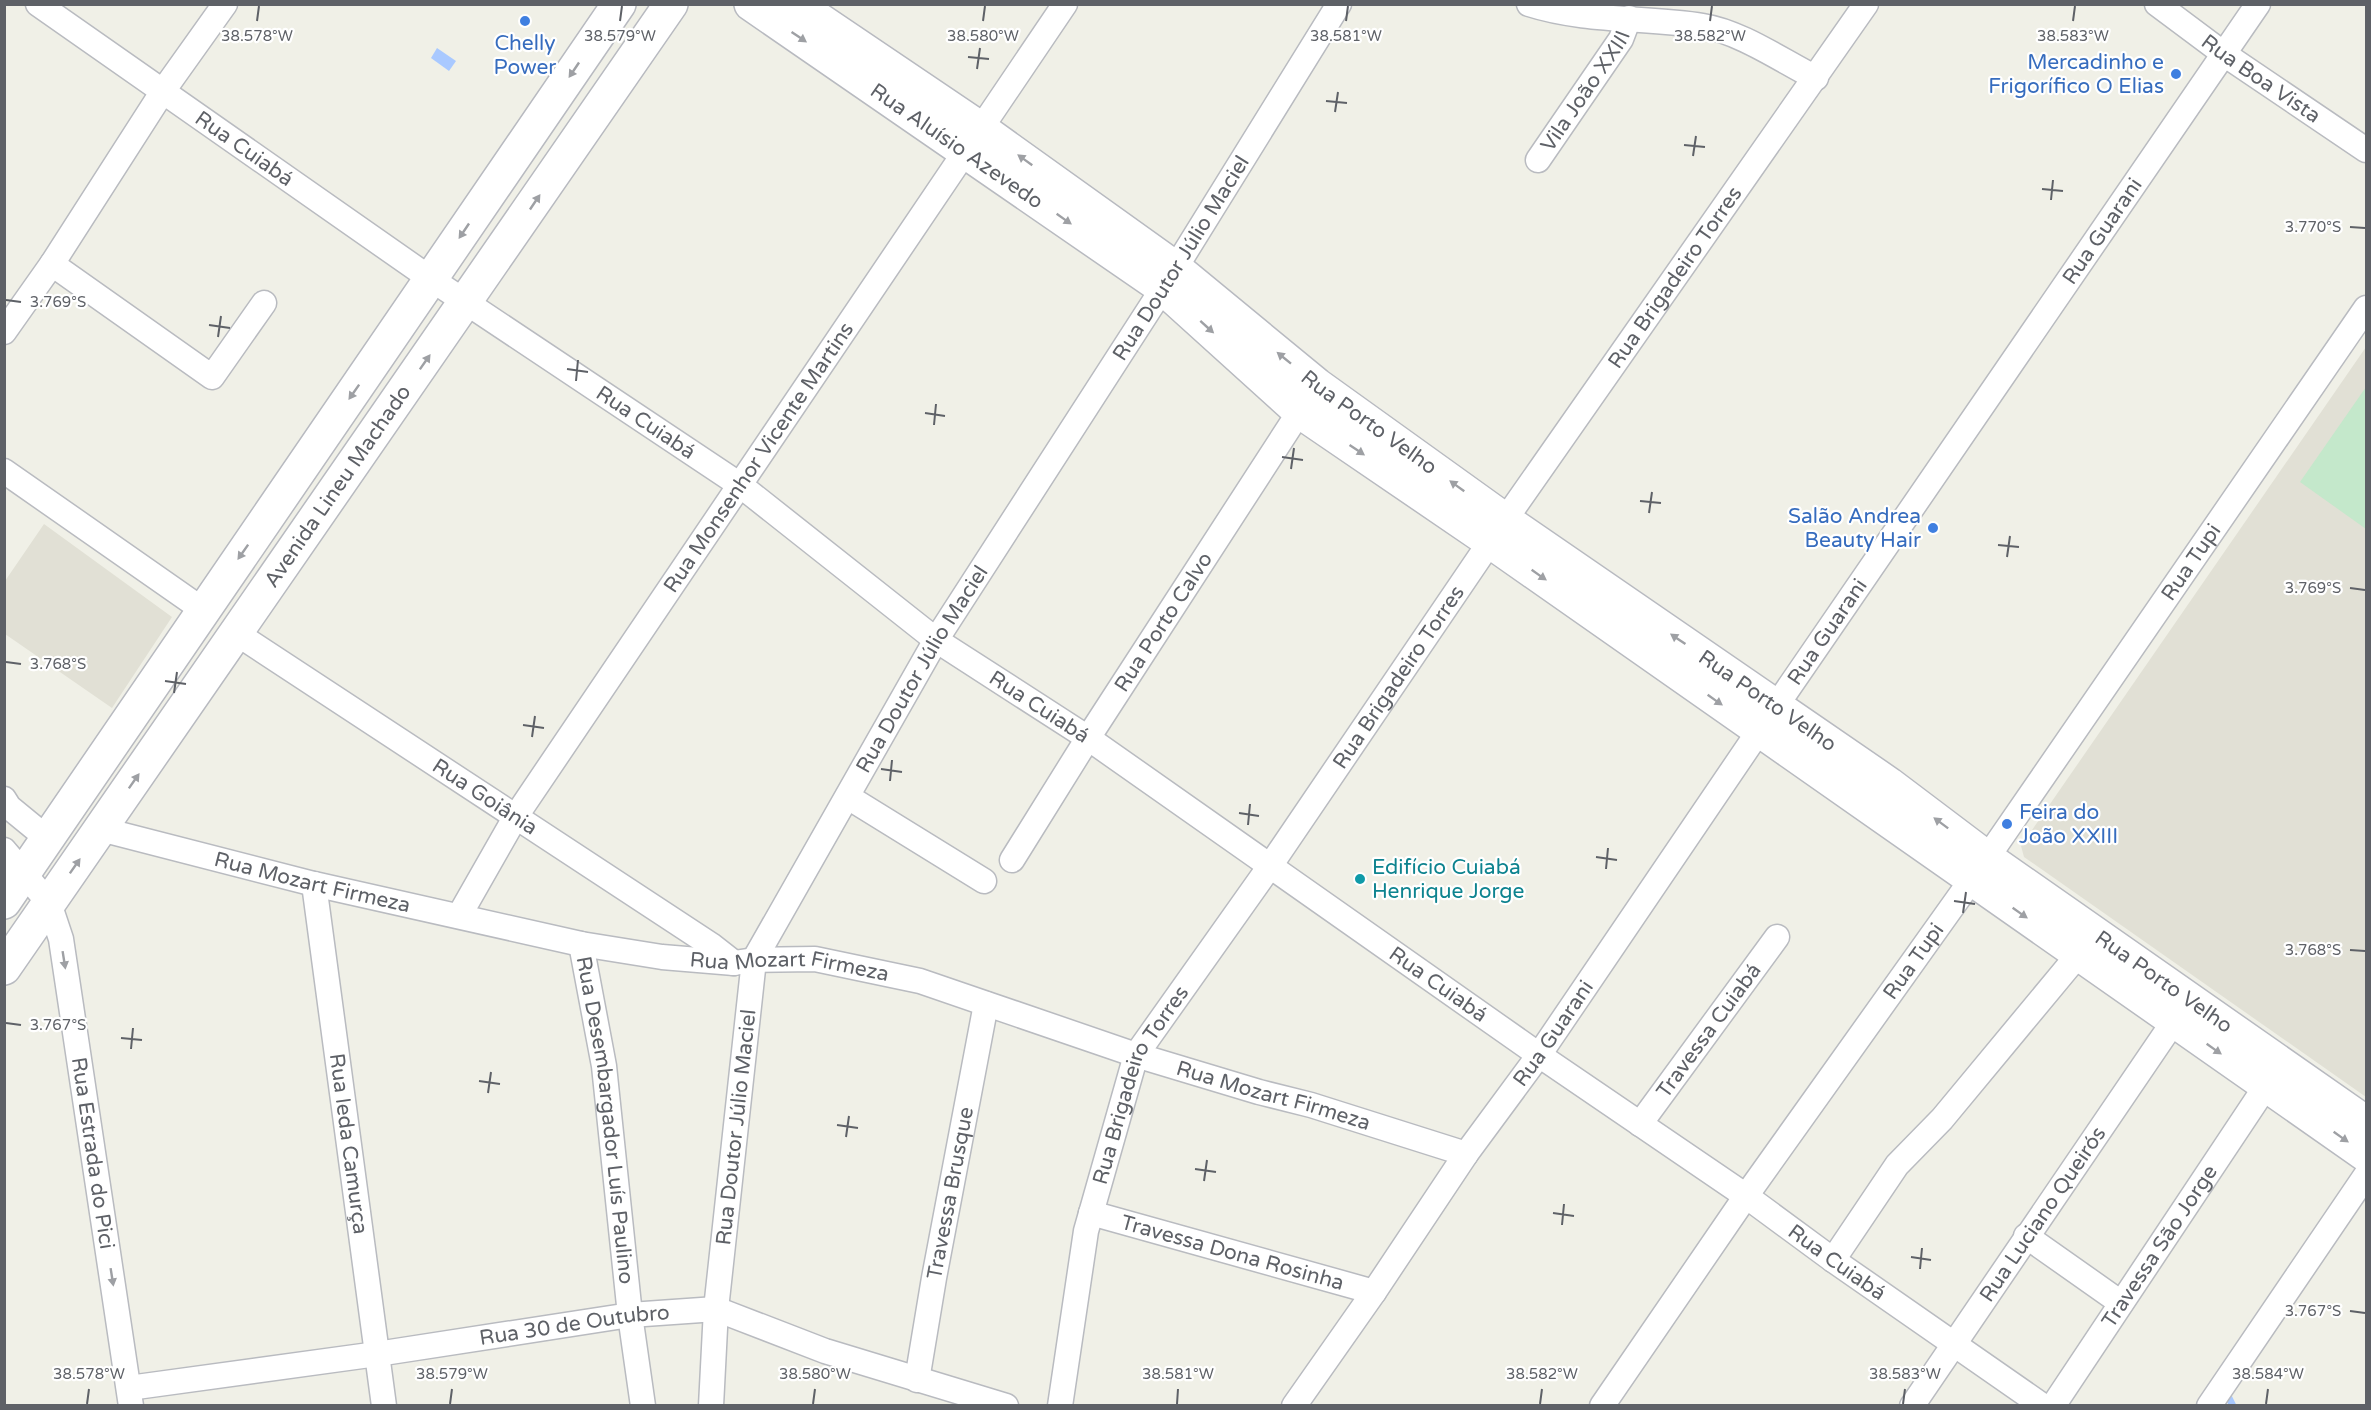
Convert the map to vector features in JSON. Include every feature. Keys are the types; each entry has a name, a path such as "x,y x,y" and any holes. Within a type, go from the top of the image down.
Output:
{"main road":[{"name":"Avenida Lineu Machado","path":"4,902 14,862 48,839 619,4"},
{"name":"Avenida Lineu Machado","path":"4,968 466,303 670,4"},
{"name":"Rua Aluísio Azevedo","path":"751,4 973,140"},
{"name":"Rua Aluísio Azevedo","path":"796,4 973,140 1169,278"},
{"name":"Rua Porto Velho","path":"1169,278 1308,398 1979,869 2367,1123"},
{"name":"Rua Porto Velho","path":"1979,869 2078,955 2367,1155"}],"street":[{"name":"Rua Cuiabá","path":"38,4 466,303 740,485 936,640 1089,738 2043,1406"},
{"path":"4,332 52,264 163,91 225,4"},
{"name":"Rua Monsenhor Vicente Martins","path":"459,916 516,816 1065,4"},
{"name":"Rua Doutor Júlio Maciel","path":"711,1406 716,1309 744,961 848,797 936,640 1169,278 1339,4"},
{"path":"1529,4 1558,14 1705,26 1743,39 1816,78"},
{"name":"Rua Brigadeiro Torres","path":"1059,1406 1086,1231 1136,1055 1270,866 1498,531 1866,4"},
{"name":"Rua Boa Vista","path":"2157,4 2224,54 2367,150"},
{"name":"Rua Guarani","path":"1294,1406 1374,1292 1466,1154 1539,1055 2258,4"},
{"name":"Vila João XXIII","path":"1538,160 1621,39 1629,18"},
{"path":"52,264 212,377 264,303"},
{"name":"Rua Tupi","path":"1602,1406 1746,1196 1979,869 2367,308"},
{"name":"Rua Porto Calvo","path":"1012,860 1308,398"},
{"path":"4,471 203,610"},
{"name":"Rua Goiânia","path":"237,633 711,945 744,961"},
{"path":"848,797 984,881"},
{"path":"6,805 48,839"},
{"name":"Rua Mozart Firmeza","path":"100,829 314,884 582,944 662,957 744,961 815,959 920,981 1136,1055 1311,1105 1466,1154"},
{"name":"Rua Estrada do Pici","path":"14,862 49,903 61,939 125,1400"},
{"name":"Rua Ieda Camurça","path":"314,884 384,1406"},
{"name":"Travessa Cuiabá","path":"1640,1124 1777,937"},
{"name":"Rua Desembargador Luís Paulino","path":"582,944 604,1066 630,1316 643,1406"},
{"name":"Rua Porto Velho","path":"1833,1260 1897,1165 1942,1119 2078,955"},
{"name":"Travessa Brusque","path":"917,1380 933,1278 986,1004"},
{"name":"Rua Luciano Queirós","path":"1912,1406 2174,1021"},
{"name":"Travessa São Jorge","path":"2053,1406 2266,1086"},
{"path":"2209,1406 2367,1175"},
{"name":"Travessa Dona Rosinha","path":"1091,1213 1374,1292"},
{"path":"2026,1236 2121,1303"},
{"name":"Rua 30 de Outubro","path":"125,1400 377,1354 630,1316 716,1309 825,1351 1006,1406"}],"shaded area":[{"path":"2366,347 2366,1097 2024,857 2021,846"},
{"path":"44,524 172,617 112,708 5,634 5,581"}],"green space":[{"path":"2366,387 2366,529 2300,482"}],"water":[{"path":"437,48 456,61 449,71 431,58"}],"waterway":[{"path":"2228,1396 2233,1406"}],"place":[{"name":"Chelly Power","path":"525,21"},
{"name":"Mercadinho e Frigorífico O Elias","path":"2176,74"},
{"name":"Salão Andrea Beauty Hair","path":"1933,528"},
{"name":"Feira do João XXIII","path":"2007,824"},
{"name":"Edifício Cuiabá Henrique Jorge","path":"1360,879"}]}
